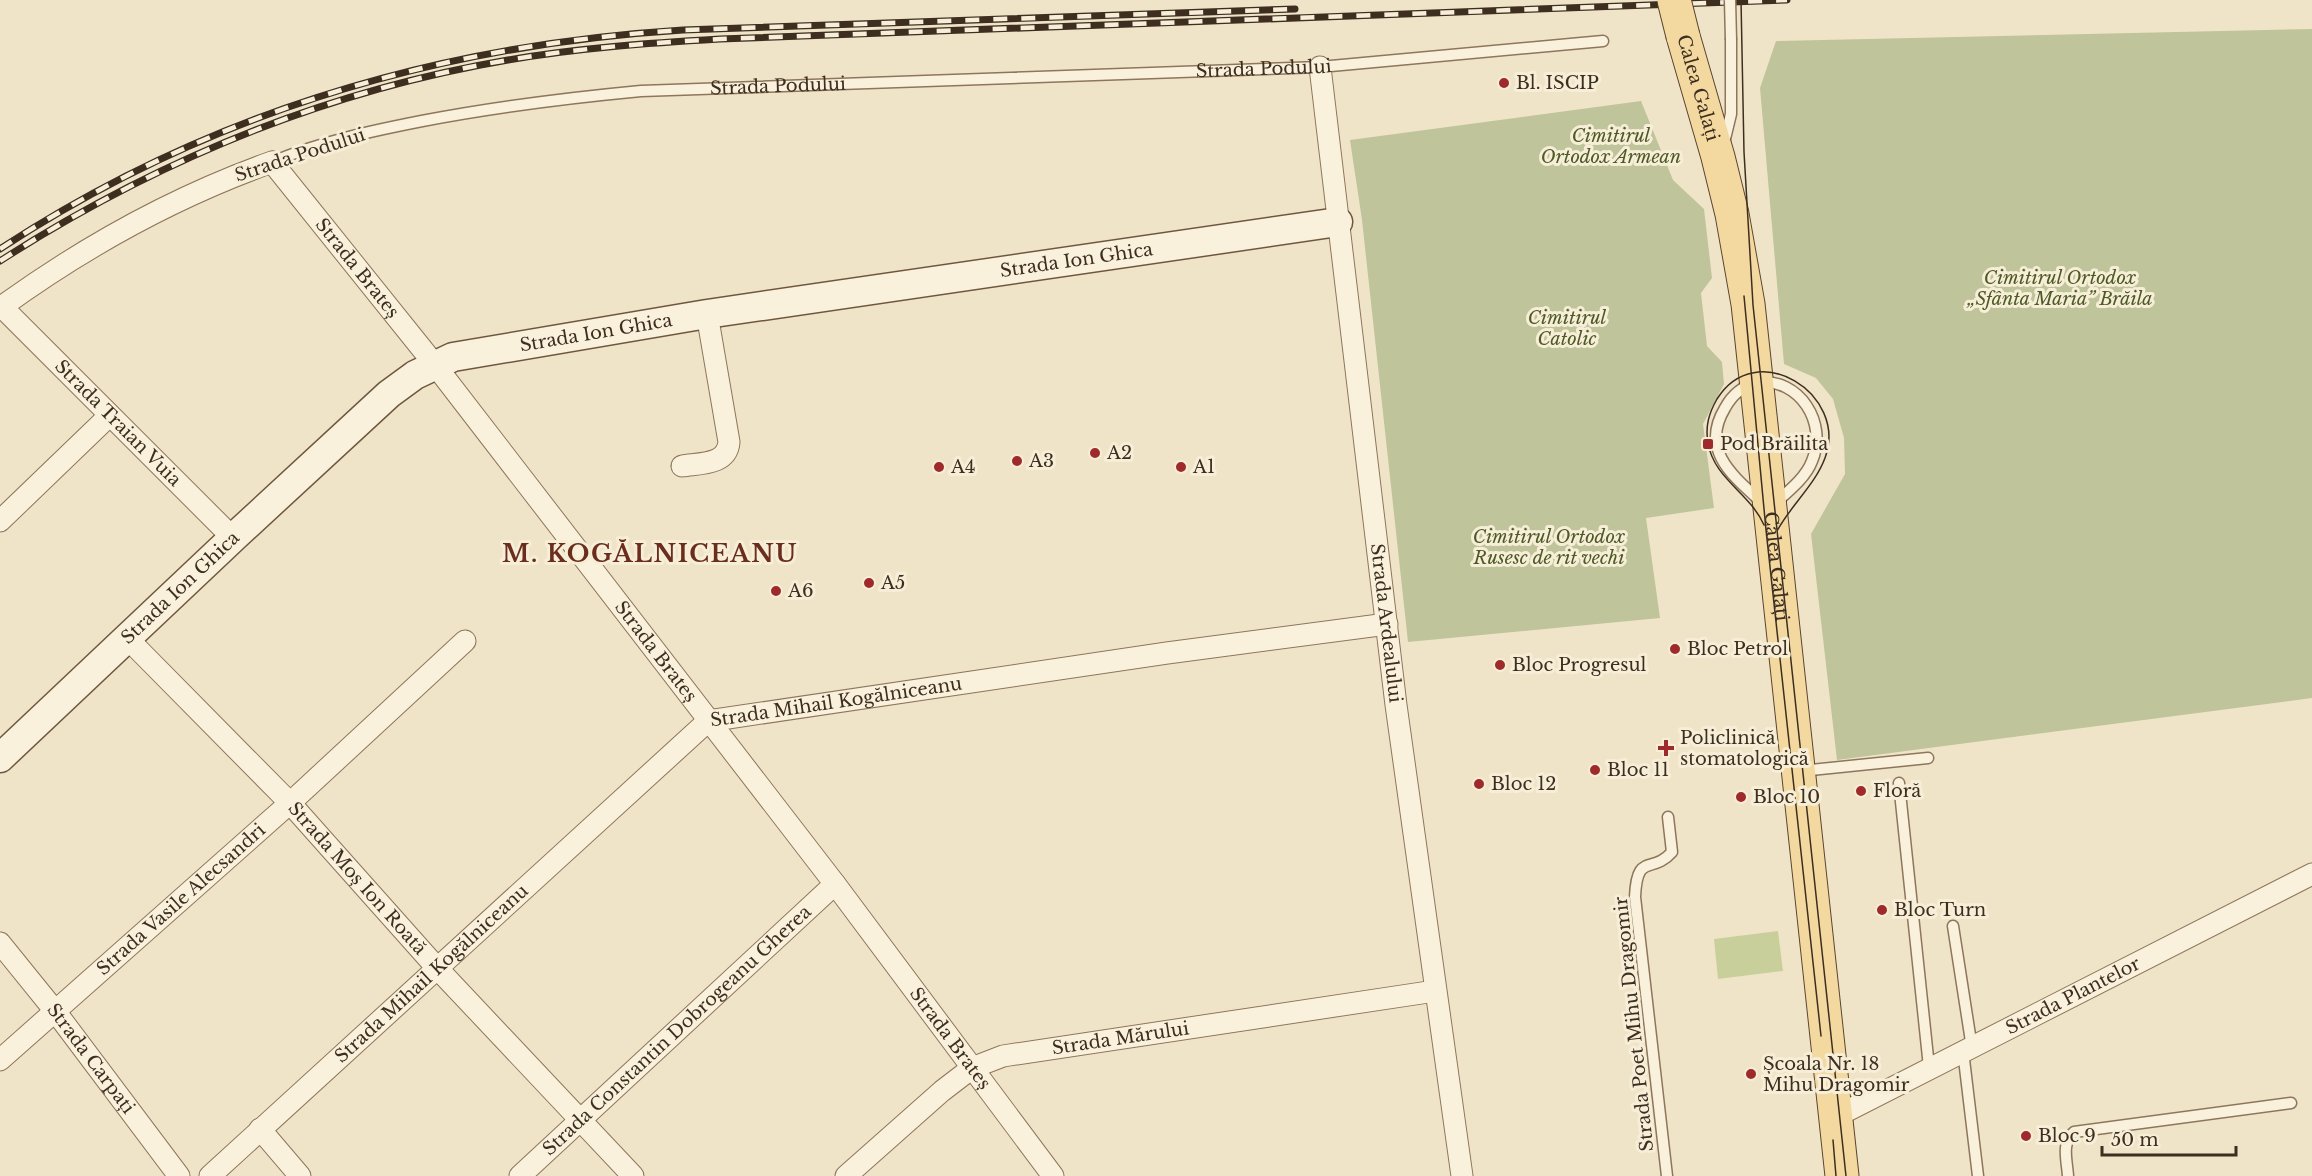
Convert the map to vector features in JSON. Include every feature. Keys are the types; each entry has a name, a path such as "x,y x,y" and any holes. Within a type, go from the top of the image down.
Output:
{"main road":[{"name":"Calea Galați","path":"1674,0 1732,214 1748,304 1835,1117 1838,1176"}],"street":[{"name":"Strada Ardealului","path":"1320,67 1397,716 1462,1176"},
{"name":"Strada Podului","path":"1,308 139,220 204,188 272,162"},
{"name":"Strada Brateș","path":"272,162 435,365 835,884 1053,1176"},
{"name":"Strada Ion Ghica","path":"0,758 389,394 415,375 453,357 706,314 1338,222"},
{"name":"Strada Traian Vuia","path":"1,308 233,538"},
{"path":"682,466 720,459 729,449 706,314"},
{"path":"0,521 109,416"},
{"name":"Strada Mihail Kogălniceanu","path":"210,1176 708,721 1155,655 1387,624"},
{"name":"Strada Moș Ion Roată","path":"127,638 290,803 437,968 633,1176"},
{"name":"Strada Vasile Alecsandri","path":"0,1060 290,803 465,641"},
{"name":"Strada Plantelor","path":"1835,1117 1929,1067 1968,1050 2312,874"},
{"name":"Strada Constantin Dobrogeanu Gherea","path":"520,1176 835,884"},
{"name":"Strada Carpați","path":"0,943 55,1011 179,1176"},
{"name":"Strada Mărului","path":"846,1176 942,1091 972,1068 1003,1056 1435,991"},
{"path":"260,1129 300,1176"}],"lane":[{"path":"1718,157 1729,129 1731,114 1730,0"},
{"name":"Strada Podului","path":"272,162 307,149 371,131 473,111 529,102 640,91 1320,67 1603,41"},
{"path":"1757,382 1778,385 1796,394 1807,405 1816,425 1813,460 1808,470 1769,509 1733,477 1718,453 1716,439 1719,418 1726,405 1738,391 1757,382"},
{"path":"1797,771 1928,758"},
{"path":"1899,783 1929,1067"},
{"name":"Strada Poet Mihu Dragomir","path":"1667,1176 1635,897 1635,878 1646,866 1666,859 1672,852 1668,817"},
{"path":"1953,926 1968,1050 1978,1176"},
{"path":"2068,1176 2066,1145 2068,1138 2074,1132 2291,1103"}],"green space":[{"name":"Cimitirul Ortodox „Sfânta Maria” Brăila","path":"2312,29 2312,698 1837,760 1811,534 1845,474 1844,438 1833,399 1816,378 1784,364 1760,88 1776,41"},
{"path":"1641,101 1673,180 1704,209 1712,278 1701,293 1707,346 1722,362 1724,384 1703,424 1714,508 1646,518 1660,618 1408,642 1362,220 1350,140"},
{"path":"1778,931 1783,971 1718,979 1714,939"}],"tram line":[{"path":"1741,0 1744,152 1753,305 1846,1176"},
{"path":"1744,296 1766,530 1821,1036"},
{"path":"1764,525 1758,514 1717,466 1708,443 1707,431 1708,420 1717,399 1734,381 1754,373 1775,373 1795,381 1812,395 1824,413 1829,435 1821,468 1777,531"},
{"path":"1833,1140 1836,1176"}],"railway":[{"path":"0,261 119,192 181,162 308,111 373,90 440,73 561,52 720,39 1787,0"},
{"path":"0,249 78,201 159,160 242,124 326,94 413,70 501,52 591,38 683,30 1295,9"}],"place":[{"name":"Bl. ISCIP","path":"1504,83"},
{"name":"Pod Brăilita","path":"1708,444"},
{"name":"A2","path":"1095,453"},
{"name":"A3","path":"1017,461"},
{"name":"A4","path":"939,467"},
{"name":"A1","path":"1181,467"},
{"name":"A5","path":"869,583"},
{"name":"A6","path":"776,591"},
{"name":"Bloc Petrol","path":"1675,649"},
{"name":"Bloc Progresul","path":"1500,665"},
{"name":"Policlinică stomatologică","path":"1666,748"},
{"name":"Bloc 11","path":"1595,770"},
{"name":"Bloc 12","path":"1479,784"},
{"name":"Floră","path":"1861,791"},
{"name":"Bloc 10","path":"1741,797"},
{"name":"Bloc Turn","path":"1882,910"},
{"name":"Școala Nr. 18 Mihu Dragomir","path":"1751,1074"},
{"name":"Bloc 9","path":"2026,1136"}],"district":[{"name":"M. KOGĂLNICEANU","path":"650,553"}],"park label":[{"name":"Cimitirul Ortodox Armean","path":"1611,146"},
{"name":"Cimitirul Catolic","path":"1567,328"},
{"name":"Cimitirul Ortodox Rusesc de rit vechi","path":"1549,547"}]}
